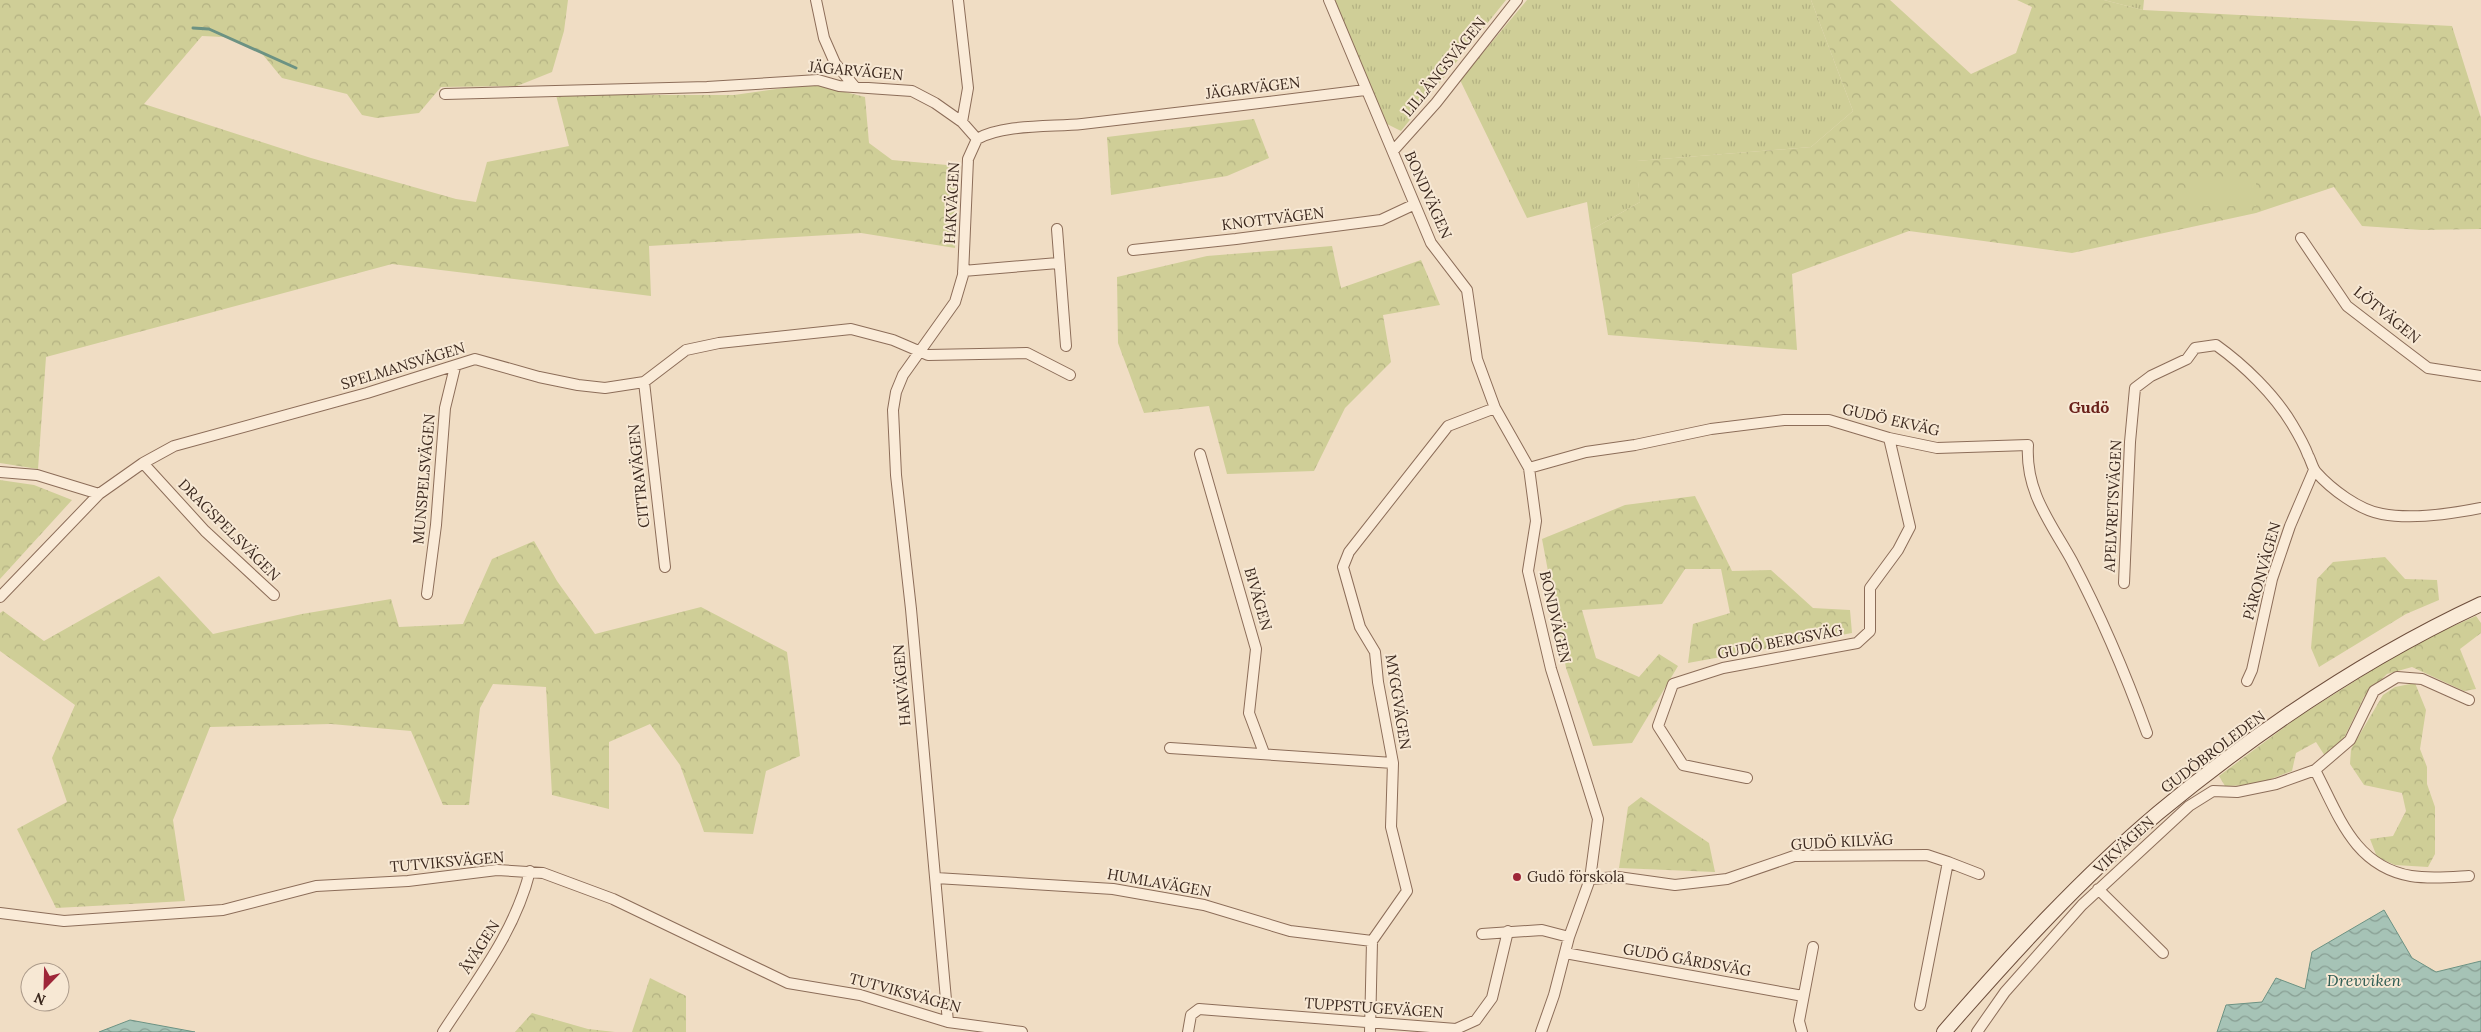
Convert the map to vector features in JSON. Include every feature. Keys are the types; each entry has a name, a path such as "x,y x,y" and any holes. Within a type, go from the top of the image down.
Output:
{"main road":[{"name":"GUDÖBROLEDEN","path":"1944,1032 1998,970 2078,887 2143,827 2241,747 2341,680 2428,628 2481,604"},
{"name":"GUDÖBROLEDEN","path":"1951,1032 1998,970"}],"street":[{"path":"816,0 824,38 835,63 855,87"},
{"path":"958,0 968,88 962,122"},
{"name":"BONDVÄGEN","path":"1329,0 1365,90 1393,151 1413,205 1431,243 1467,290 1477,358 1495,408 1528,468 1536,521 1528,571 1551,669 1598,819 1590,879 1569,937 1554,995 1541,1032"},
{"name":"LILLÄNGSVÄGEN","path":"1393,151 1436,103 1517,0"},
{"name":"JÄGARVÄGEN","path":"445,94 707,87 818,80 840,86 912,91 935,103 962,122 977,139 1000,131 1078,124 1365,90"},
{"name":"HAKVÄGEN","path":"948,1022 911,609 894,458 893,410 896,392 903,374 939,327 955,302 964,270 968,159 977,139"},
{"name":"KNOTTVÄGEN","path":"1133,250 1381,220 1413,205"},
{"path":"1057,229 1058,262 1066,346"},
{"name":"LÖTVÄGEN","path":"2300,238 2347,306 2399,346 2428,368 2481,376"},
{"path":"964,270 1058,262"},
{"name":"SPELMANSVÄGEN","path":"0,597 98,494 143,463 174,446 282,418 455,367 475,359 578,385 606,388 644,382 686,350 719,342 851,329 894,340 918,352"},
{"name":"APELVRETSVÄGEN","path":"2124,583 2130,442 2135,388 2152,376 2186,359 2195,348 2216,345 2234,358 2272,398 2291,423 2308,453 2314,470 2339,495 2381,514 2415,515 2461,512 2481,508"},
{"path":"918,352 928,355 1027,353 1070,375"},
{"name":"MUNSPELSVÄGEN","path":"427,594 436,525 445,408 455,367"},
{"name":"CITTRAVÄGEN","path":"644,382 665,567"},
{"name":"MYGGVÄGEN","path":"1372,941 1407,891 1391,827 1393,763 1378,682 1376,652 1360,627 1344,566 1349,552 1448,426 1495,408"},
{"name":"GUDÖ EKVÄG","path":"1528,468 1586,452 1635,445 1711,429 1784,420 1819,419 1889,438 1938,448 2028,445 2027,463 2047,522 2072,561 2132,691 2147,733"},
{"name":"GUDÖ BERGSVÄG","path":"1747,778 1683,765 1658,726 1673,684 1723,668 1857,643 1870,631 1870,588 1898,550 1910,527 1889,438"},
{"name":"BIVÄGEN","path":"1200,454 1256,649 1249,713 1264,753"},
{"name":"DRAGSPELSVÄGEN","path":"143,463 204,531 274,595"},
{"name":"PÄRONVÄGEN","path":"2247,681 2252,670 2272,579 2290,526 2314,470"},
{"path":"0,472 37,475 98,494"},
{"path":"2468,700 2422,679 2398,677 2374,691 2350,740 2315,770 2344,825 2362,853 2383,868 2412,876 2469,876"},
{"path":"1170,748 1393,763"},
{"name":"VIKVÄGEN","path":"1977,1032 2005,992 2098,889 2189,806 2213,791 2237,792 2276,784 2315,770"},
{"name":"GUDÖ KILVÄG","path":"1590,879 1618,877 1675,885 1727,879 1794,856 1926,855 1979,874"},
{"path":"1920,1005 1948,862"},
{"name":"TUTVIKSVÄGEN","path":"0,913 64,921 223,910 316,886 408,881 497,870 543,873 613,899 788,983 860,995 948,1022 1022,1032"},
{"name":"ÅVÄGEN","path":"443,1032 510,928 524,897 530,872"},
{"name":"HUMLAVÄGEN","path":"936,878 1113,889 1204,905 1290,931 1372,941"},
{"path":"2098,889 2162,953"},
{"path":"1482,934 1542,930 1569,937"},
{"name":"TUPPSTUGEVÄGEN","path":"1188,1032 1191,1015 1199,1009 1370,1028 1456,1029 1476,1020 1492,998 1508,931"},
{"path":"1370,1028 1372,941"},
{"path":"1802,1032 1799,1021 1813,947"},
{"name":"GUDÖ GÅRDSVÄG","path":"1565,953 1804,996"}],"green space":[{"path":"0,0 568,0 564,31 552,72 517,86 441,87 419,113 377,118 362,115 347,94 282,78 259,50 224,37 202,36 144,104 311,158 456,199 476,202 487,162 569,146 556,95 734,95 813,84 865,97 869,143 892,160 958,166 955,248 861,233 649,246 651,296 392,264 46,357 38,469 0,463"},
{"path":"1333,0 1506,0 1401,131 1387,124"},
{"path":"1527,0 1811,0 1853,111 1811,147 1637,161 1640,202 1591,230 1587,202 1527,218 1460,80"},
{"path":"1811,0 1890,0 1971,74 2016,53 2032,7 2017,0 2104,0 2143,10 2452,26 2481,118 2481,229 2422,230 2362,226 2334,187 2256,213 2072,253 1909,231 1792,274 1797,350 1608,335 1591,230 1640,202 1636,161 1811,147 1853,111"},
{"path":"2104,0 2144,0 2143,10"},
{"path":"1254,119 1269,158 1227,176 1111,195 1107,137"},
{"path":"2189,177 2256,177 2256,206 2189,206"},
{"path":"1332,246 1341,288 1421,260 1440,305 1383,315 1391,362 1345,408 1314,471 1227,474 1209,406 1144,413 1118,343 1117,277 1207,256"},
{"path":"0,480 34,485 72,500 0,579"},
{"path":"1695,496 1732,571 1771,570 1813,608 1850,610 1852,633 1688,663 1693,624 1730,613 1721,569 1685,569 1662,604 1582,610 1596,658 1639,677 1659,654 1678,666 1632,743 1593,746 1566,668 1542,539 1625,505"},
{"path":"534,541 557,581 595,634 701,607 787,652 800,756 766,771 753,834 704,832 680,765 650,724 609,742 609,809 552,795 546,687 493,684 480,708 469,805 443,805 411,731 331,724 210,727 173,820 185,901 56,908 17,829 67,802 52,758 75,705 0,651 0,613 3,611 44,641 159,576 213,634 302,614 391,599 399,627 463,624 492,559"},
{"path":"2385,557 2405,579 2437,580 2439,600 2406,614 2319,667 2311,648 2317,579 2333,562"},
{"path":"2476,616 2481,623 2481,633 2460,649 2476,689 2464,691 2412,667 2387,674 2364,697 2343,740 2325,756 2316,742 2296,753 2292,771 2255,785 2225,786 2219,776 2298,717 2415,643"},
{"path":"2415,683 2426,710 2420,749 2427,767 2427,784 2435,807 2435,854 2428,867 2395,865 2377,857 2370,839 2393,836 2406,811 2402,793 2364,785 2350,764 2351,749 2383,695 2395,687"},
{"path":"1641,797 1709,843 1715,872 1619,868 1628,807"},
{"path":"650,978 686,996 686,1032 632,1032"},
{"path":"532,1013 588,1029 615,1032 515,1032"}],"water":[{"name":"Drevviken","path":"2384,910 2412,958 2436,972 2481,961 2481,1032 2217,1032 2226,1005 2262,1002 2276,978 2305,989 2312,952"},
{"path":"130,1020 195,1032 99,1032"}],"waterway":[{"path":"193,28 209,29 296,68"}],"place":[{"name":"Gudö förskola","path":"1517,877"}],"district":[{"name":"Gudö","path":"2089,407"}]}
